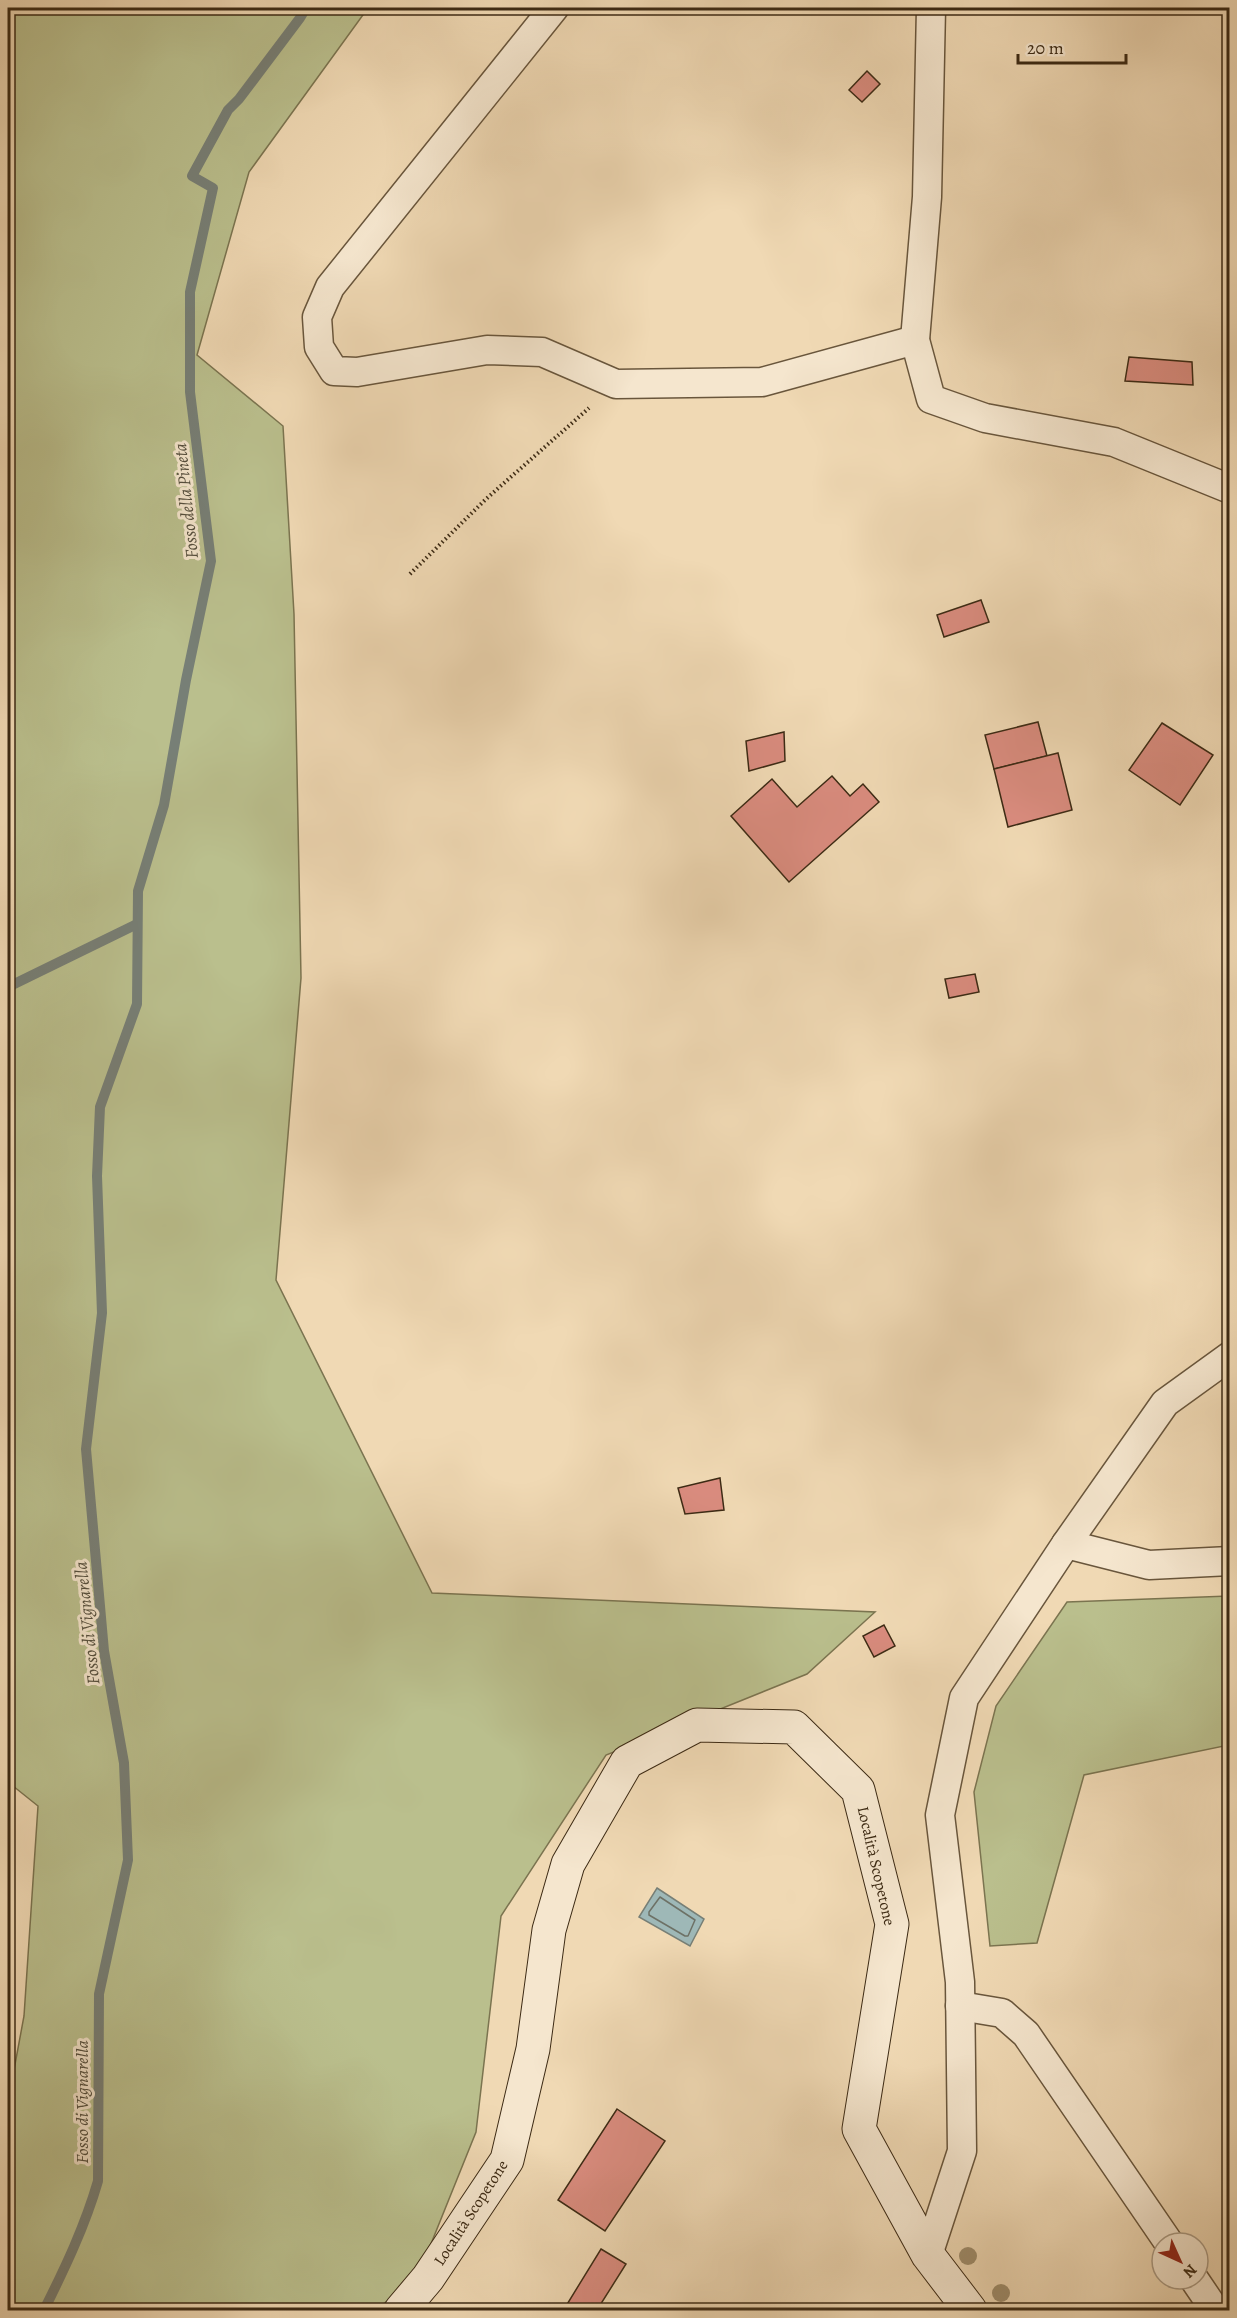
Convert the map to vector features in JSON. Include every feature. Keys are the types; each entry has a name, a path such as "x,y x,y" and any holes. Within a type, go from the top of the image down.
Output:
{"main road":[{"name":"Località Scopetone","path":"401,2310 428,2278 507,2160 533,2049 549,1930 568,1864 627,1762 697,1725 794,1727 858,1790 892,1924 859,2129 928,2255 970,2310"}],"street":[{"path":"554,8 330,287 317,317 319,347 334,371 357,372 487,350 542,352 616,384 762,381 915,340"},
{"path":"931,8 927,196 915,340 931,399 985,418 1114,442 1230,489"},
{"path":"928,2255 962,2151 960,1982 940,1815 964,1698 1066,1544 1165,1403 1230,1356"},
{"path":"1066,1544 1149,1566 1230,1561"},
{"path":"960,2006 1002,2013 1026,2034 1161,2231"},
{"path":"1202,2291 1215,2310"}],"path":[{"path":"410,574 486,500 616,384"}],"green space":[{"path":"8,8 368,8 249,172 197,355 283,426 294,614 301,978 276,1280 432,1593 875,1612 807,1674 606,1755 501,1916 476,2132 418,2276 376,2310 8,2310 8,2102 24,2016 38,1806 8,1782"},
{"path":"1229,1596 1229,1745 1084,1775 1037,1943 990,1946 974,1792 996,1706 1067,1602"}],"water":[{"path":"657,1888 704,1919 690,1946 639,1917"}],"building":[{"path":"867,71 880,84 862,102 849,90"},
{"path":"1129,357 1192,362 1193,385 1125,381"},
{"path":"981,600 989,622 944,637 937,615"},
{"path":"1038,722 1047,756 994,769 985,735"},
{"path":"1162,723 1213,755 1180,805 1129,770"},
{"path":"784,732 785,761 749,771 746,741"},
{"path":"1058,753 1072,810 1008,827 994,769"},
{"path":"832,776 850,796 863,784 879,802 789,882 731,816 772,779 797,807"},
{"path":"975,974 979,992 949,998 945,979"},
{"path":"720,1478 724,1510 685,1514 678,1488"},
{"path":"884,1625 895,1646 874,1657 863,1636"},
{"path":"617,2109 665,2141 605,2231 558,2200"},
{"path":"601,2249 626,2264 597,2310 573,2310 566,2306"}],"waterway":[{"name":"Fosso di Vignarella","path":"44,2310 74,2247 98,2181 99,1994 128,1860 124,1763 104,1651 86,1449 102,1313 97,1176 100,1107 137,1004 138,891 164,805 186,680 211,561 190,392 190,292 213,188 192,176 228,110 239,99 306,8"},
{"name":"Fosso della Pineta","path":"8,987 137,924"}]}
